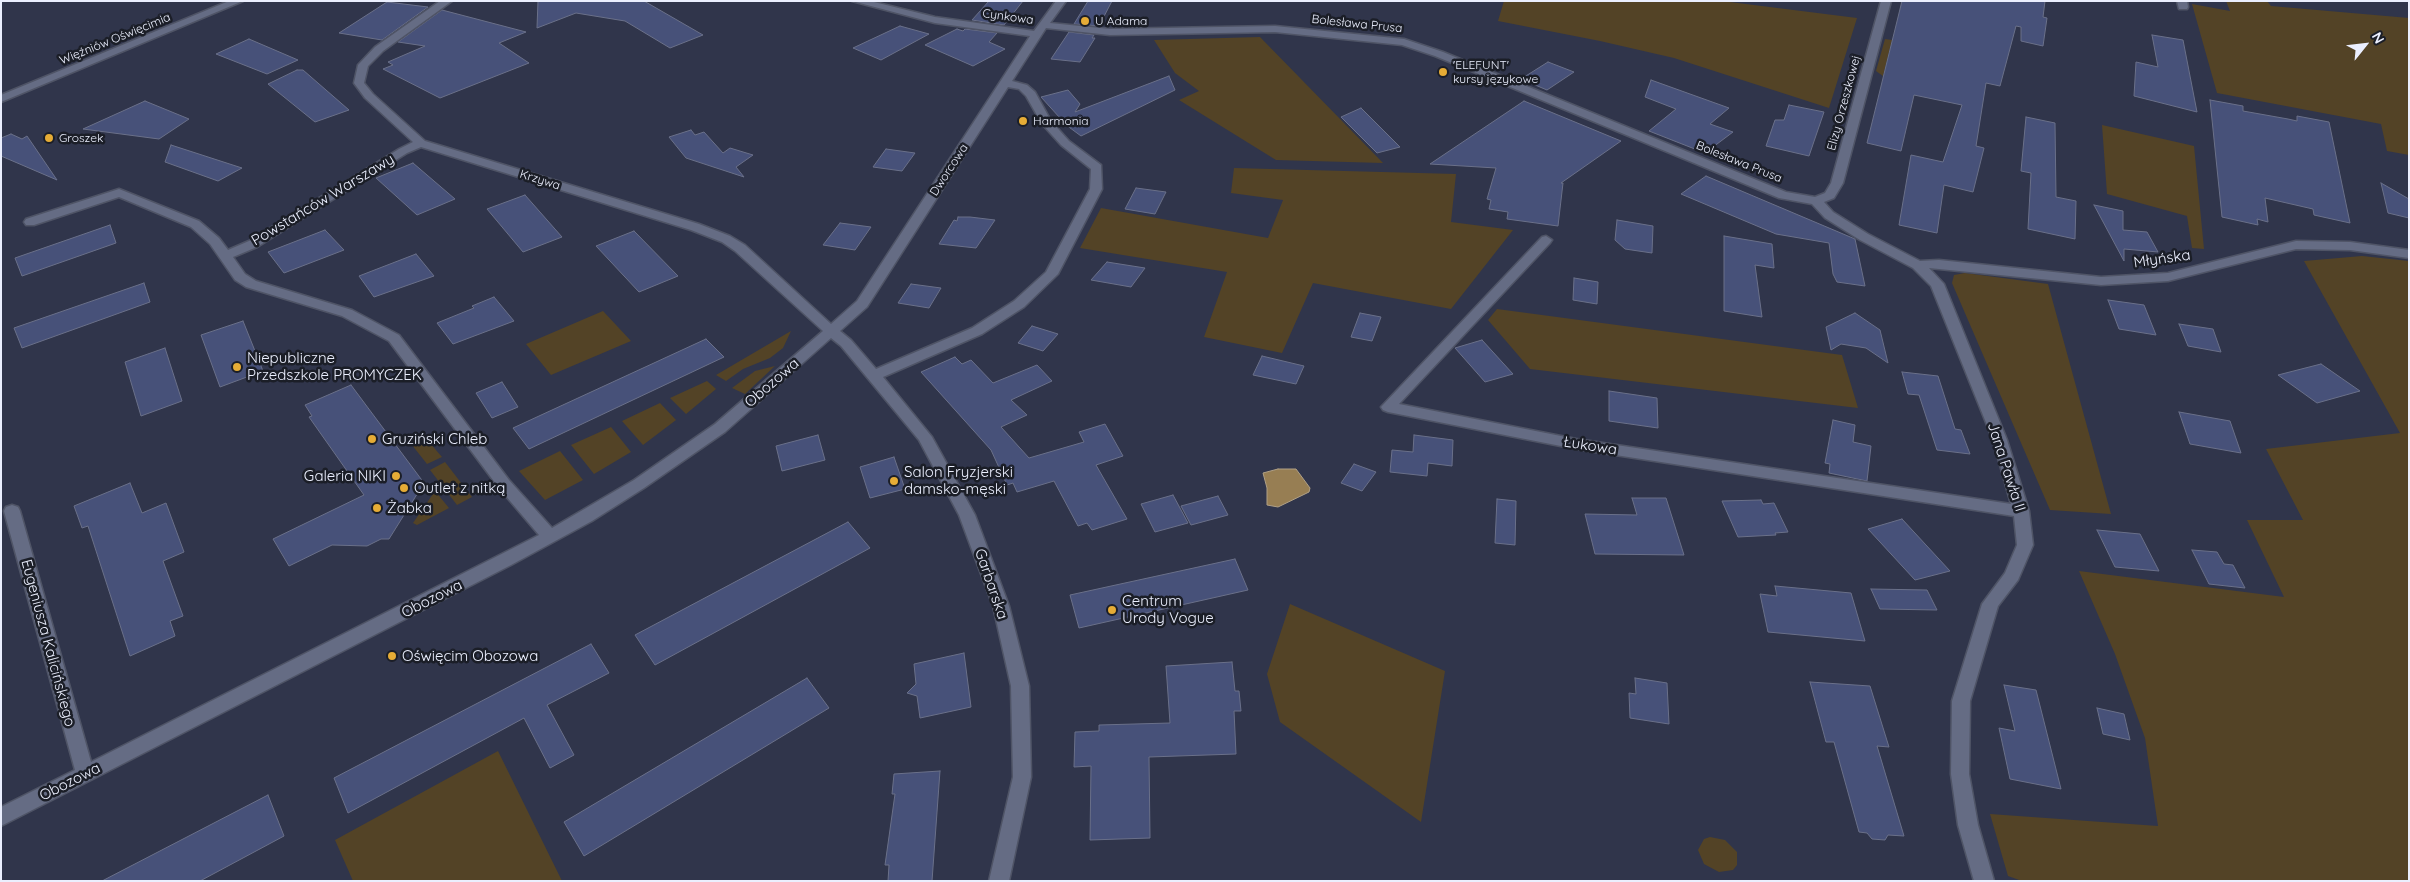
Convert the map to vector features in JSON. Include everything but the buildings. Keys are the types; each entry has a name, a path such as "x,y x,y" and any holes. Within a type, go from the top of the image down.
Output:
{"street":[{"name":"Więźniów Oświęcimia","path":"1,99 238,1"},
{"name":"Krzywa","path":"447,1 379,49 363,65 359,83 369,96 421,143 726,239 740,248 831,333"},
{"name":"Cynkowa","path":"857,1 935,20 1041,30"},
{"name":"Dworcowa","path":"831,333 862,304 1061,1"},
{"name":"Elizy Orzeszkowej","path":"1816,200 1830,195 1837,183 1886,1"},
{"name":"Bolesława Prusa","path":"1041,30 1110,32 1275,29 1404,42 1439,54 1783,195 1816,200"},
{"path":"873,376 977,331 1019,304 1051,274 1096,189 1097,168 1065,143 1046,122 1031,94 1023,87 1006,83"},
{"name":"Powstańców Warszawy","path":"224,256 254,244 403,151 421,143"},
{"path":"30,222 119,193 194,224 215,241 240,277 251,284 347,314 394,338 504,484 549,536"},
{"name":"Jana Pawła II","path":"1816,200 1829,215 1918,265 1937,284 2000,440 2022,512 2025,545 2012,576 1990,604 1960,701 1960,774 1968,825 1984,881"},
{"name":"Łukowa","path":"1546,240 1388,407 1576,444 2022,512"},
{"name":"Młyńska","path":"1918,265 1939,264 2101,281 2168,277 2296,245 2350,246 2409,254"},
{"name":"Garbarska","path":"831,333 846,343 925,437 966,514 1001,606 1020,686 1022,777 999,881"},
{"name":"Obozowa","path":"1,817 418,607 549,536 639,484 690,451 720,428 831,333"},
{"name":"Eugeniusza Kalicińskiego","path":"12,511 76,746 86,774"}],"shaded area":[{"path":"1504,1 1722,1 1857,18 1829,108 1674,58 1498,21"},
{"path":"2226,1 2267,1 2271,6 2409,18 2409,155 2387,151 2381,124 2217,93 2192,4 2230,11"},
{"path":"1260,37 1383,163 1276,160 1179,100 1199,91 1175,73 1154,40"},
{"path":"1885,39 1892,40 1883,76 1876,71"},
{"path":"2102,125 2194,146 2204,249 2192,248 2187,216 2107,194"},
{"path":"1234,168 1456,174 1451,222 1513,230 1451,309 1313,283 1282,353 1204,337 1227,272 1080,248 1101,208 1268,238 1283,200 1231,193"},
{"path":"2362,256 2409,261 2409,881 2022,881 2008,876 1990,814 2158,826 2145,738 2115,654 2079,571 2284,597 2247,520 2303,520 2266,449 2400,433 2304,261"},
{"path":"1965,273 2048,284 2111,514 2050,510 1952,283 1954,275"},
{"path":"1497,309 1842,355 1858,408 1530,369 1488,320"},
{"path":"603,311 631,341 551,375 526,344"},
{"path":"791,331 783,348 770,358 743,369 726,381 716,375"},
{"path":"775,366 745,394 732,388 755,371"},
{"path":"707,381 716,389 686,414 670,398"},
{"path":"660,403 676,420 643,445 622,421"},
{"path":"611,427 631,452 594,474 571,445"},
{"path":"422,434 442,457 427,464 408,440"},
{"path":"560,451 583,480 545,500 519,471"},
{"path":"445,462 472,497 457,505 430,470"},
{"path":"1278,469 1296,469 1310,488 1309,492 1278,507 1267,505 1267,488 1263,473"},
{"path":"435,491 449,508 417,525 413,523"},
{"path":"1290,604 1445,671 1421,822 1280,722 1267,674"},
{"path":"498,751 562,881 353,881 335,840"},
{"path":"1710,837 1725,840 1737,852 1737,865 1733,870 1719,872 1704,864 1698,850 1704,839"}],"place":[{"name":"U Adama","path":"1085,21"},
{"name":"'ELEFUNT' kursy językowe","path":"1443,72"},
{"name":"Harmonia","path":"1023,121"},
{"name":"Groszek","path":"49,138"},
{"name":"Niepubliczne Przedszkole PROMYCZEK","path":"237,367"},
{"name":"Gruziński Chleb","path":"372,439"},
{"name":"Galeria NIKI","path":"396,476"},
{"name":"Salon Fryzjerski damsko-męski","path":"894,481"},
{"name":"Outlet z nitką","path":"404,488"},
{"name":"Żabka","path":"377,508"},
{"name":"Centrum Urody Vogue","path":"1112,610"},
{"name":"Oświęcim Obozowa","path":"392,656"}]}
